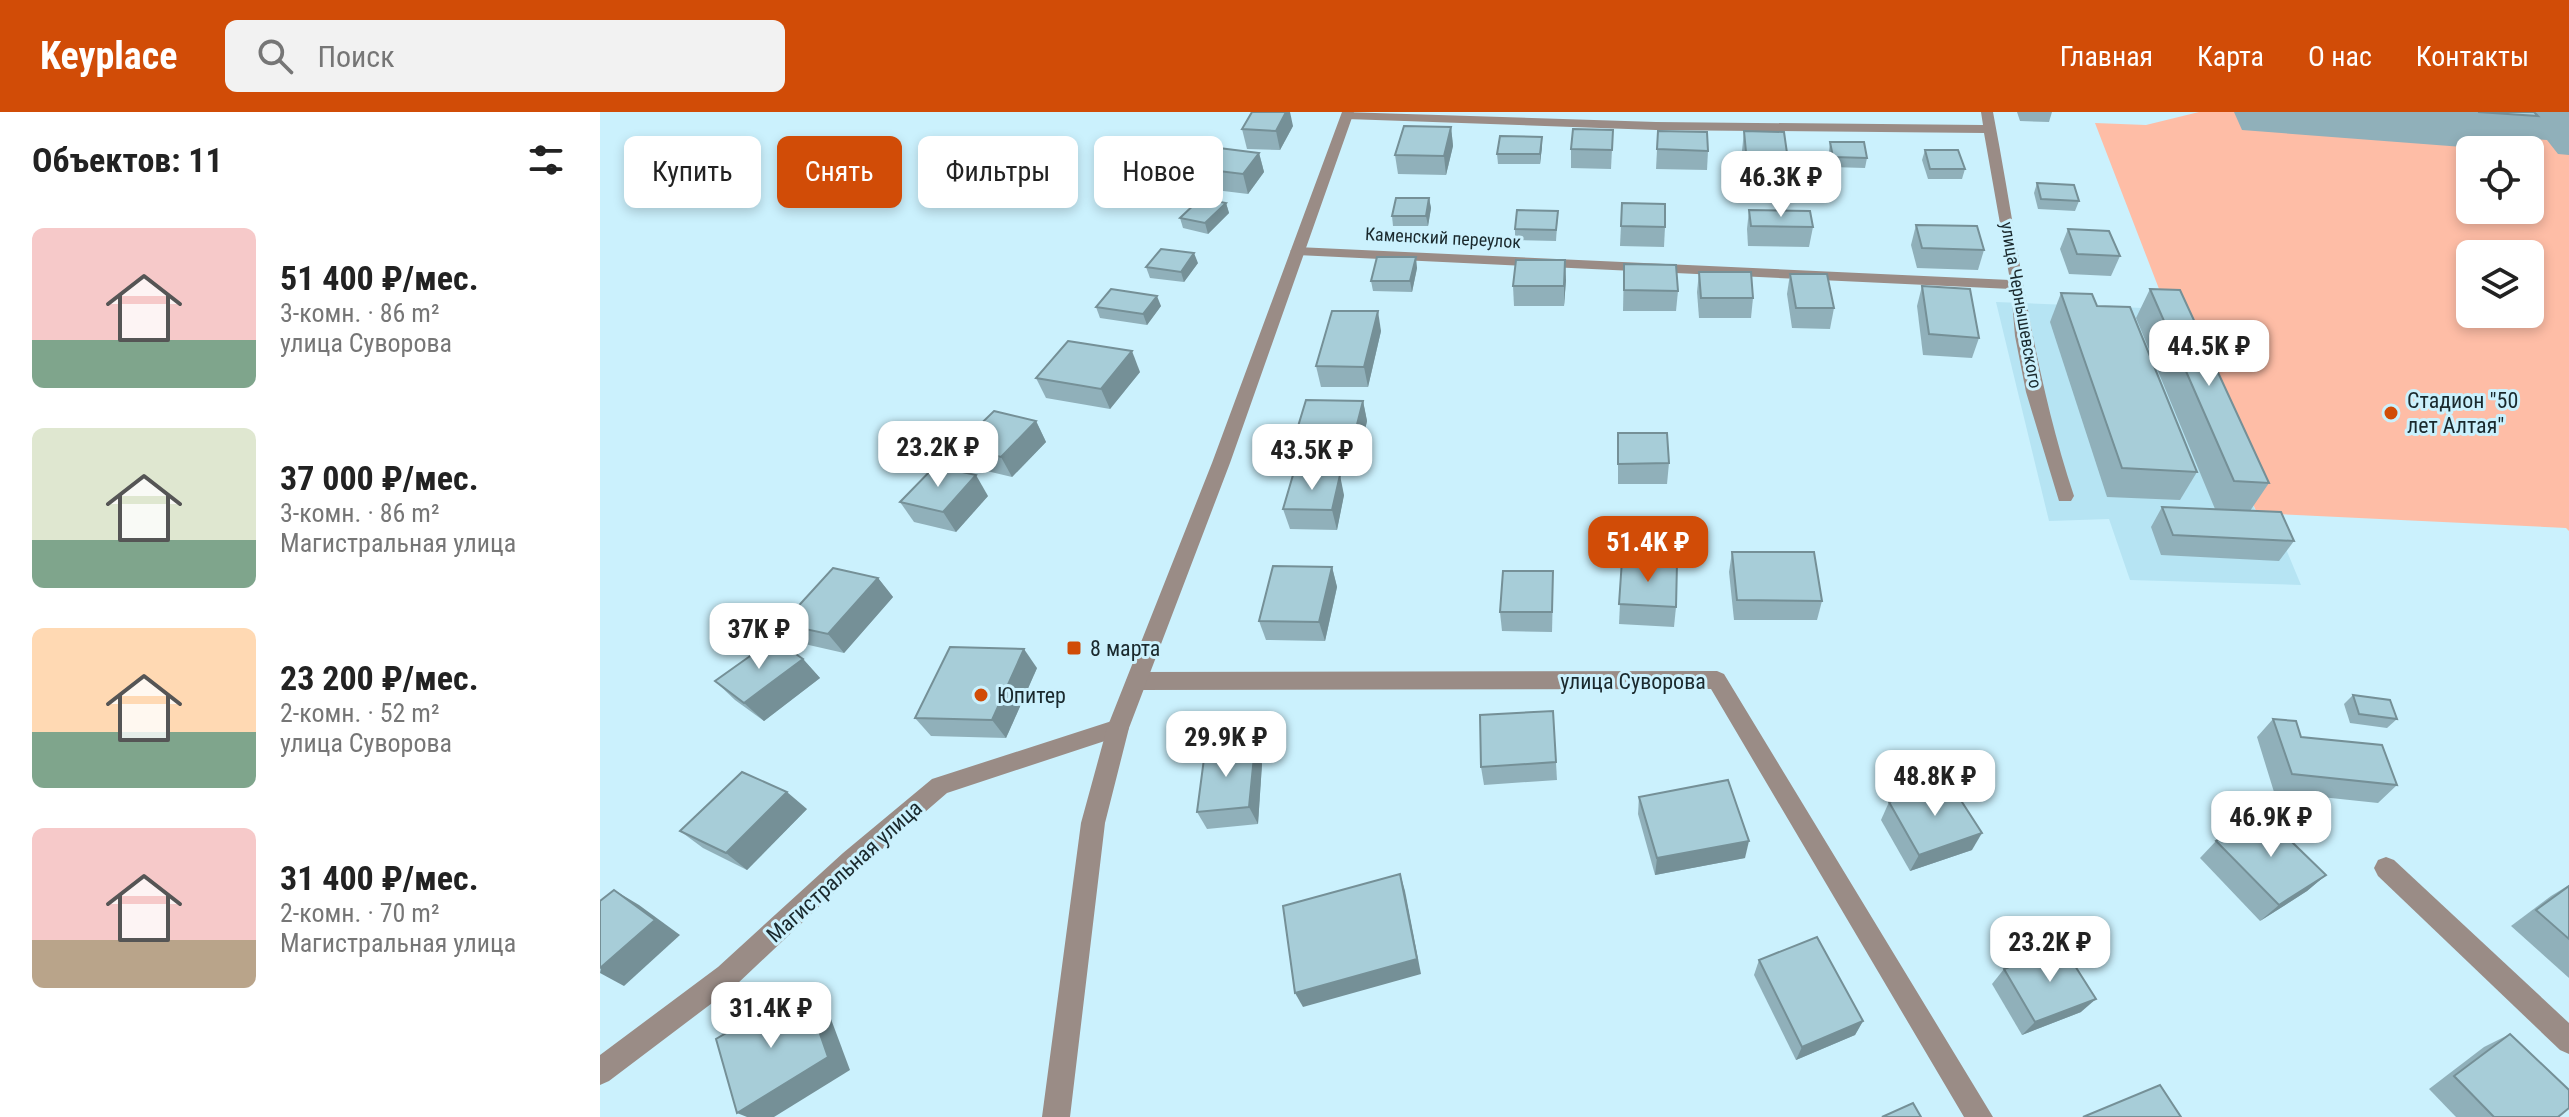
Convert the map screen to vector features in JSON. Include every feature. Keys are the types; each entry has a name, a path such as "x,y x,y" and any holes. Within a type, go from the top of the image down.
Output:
{"street":[{"name":"улица Чернышевского","path":"1987,112 2018,285 2019,309 2045,432 2065,496"},
{"path":"1056,1117 1093,823 1118,728 1221,463 1348,114 1656,126 1990,129"},
{"name":"Каменский переулок","path":"1297,251 2018,285"},
{"name":"улица Суворова","path":"1136,681 1717,680 1979,1117"},
{"name":"Магистральная улица","path":"600,1072 727,976 851,861 940,786 1118,728"},
{"path":"2386,868 2569,1041"}],"shaded area":[{"name":"Стадион \"50 лет Алтая\"","path":"2199,112 2569,112 2569,531 2566,528 2257,513 2171,320 2095,123 2146,125"},
{"path":"1996,302 2167,309 2256,512 2271,513 2301,585 2130,580 2109,519 2049,521"}],"building":[{"path":"1252,112 1286,112 1276,131 1242,129"},
{"path":"2478,112 2534,112 2538,116"},
{"path":"1404,126 1451,127 1444,156 1395,155"},
{"path":"1573,129 1613,130 1612,150 1571,149"},
{"path":"1658,131 1707,132 1708,151 1657,149"},
{"path":"1744,131 1784,132 1787,153 1746,152"},
{"path":"1500,136 1542,137 1540,154 1497,154"},
{"path":"1830,142 1864,142 1867,158 1833,157"},
{"path":"1223,148 1259,153 1243,174 1223,172"},
{"path":"1925,150 1958,150 1965,169 1930,169"},
{"path":"2037,183 2074,185 2079,201 2041,199"},
{"path":"1396,198 1429,198 1426,216 1392,216"},
{"path":"1622,203 1665,204 1665,227 1621,226"},
{"path":"1190,208 1221,208 1205,223 1180,218"},
{"path":"1517,210 1558,211 1556,230 1515,229"},
{"path":"1749,210 1810,211 1813,227 1751,226"},
{"path":"1916,225 1977,226 1984,250 1922,248"},
{"path":"2068,229 2109,231 2120,256 2077,254"},
{"path":"1161,249 1194,253 1181,272 1146,267"},
{"path":"1377,257 1416,257 1410,281 1371,281"},
{"path":"1516,260 1565,260 1564,286 1513,286"},
{"path":"1624,264 1676,265 1678,291 1624,290"},
{"path":"1699,272 1751,272 1753,298 1701,298"},
{"path":"1790,274 1827,274 1834,308 1796,308"},
{"path":"1922,286 1970,289 1979,338 1929,334"},
{"path":"1111,289 1157,296 1143,314 1096,307"},
{"path":"2150,289 2180,290 2269,483 2234,481"},
{"path":"2061,293 2092,294 2097,306 2130,307 2197,472 2122,468"},
{"path":"1332,311 1378,311 1364,367 1316,366"},
{"path":"1068,341 1132,351 1101,389 1036,378"},
{"path":"1306,400 1363,401 1352,444 1293,443"},
{"path":"994,411 1036,421 1001,457 958,446"},
{"path":"1618,433 1667,433 1669,463 1618,464"},
{"path":"935,466 976,475 943,512 900,502"},
{"path":"1293,475 1340,475 1332,510 1283,509"},
{"path":"2162,507 2281,512 2294,541 2173,535"},
{"path":"1732,552 1814,552 1822,601 1737,600"},
{"path":"1622,560 1677,563 1676,607 1619,604"},
{"path":"1273,566 1332,567 1319,622 1259,621"},
{"path":"833,568 878,578 828,634 782,624"},
{"path":"1503,571 1553,571 1552,612 1500,612"},
{"path":"774,639 803,659 744,703 715,681"},
{"path":"950,647 1024,649 992,720 915,718"},
{"path":"2353,695 2390,700 2397,719 2359,714"},
{"path":"1553,711 1556,762 1481,767 1480,715"},
{"path":"2273,719 2296,721 2301,737 2382,745 2397,785 2292,774"},
{"path":"1255,746 1249,807 1197,812 1205,751"},
{"path":"742,772 787,792 726,853 680,831"},
{"path":"1728,780 1749,841 1657,858 1639,797"},
{"path":"1949,782 1982,833 1919,855 1889,802"},
{"path":"2262,813 2326,875 2279,905 2216,841"},
{"path":"1400,874 1417,959 1295,993 1283,906"},
{"path":"2569,886 2569,939 2536,910"},
{"path":"614,890 655,920 600,968 600,901"},
{"path":"1817,937 1863,1021 1802,1047 1759,960"},
{"path":"2063,947 2096,999 2035,1022 2004,969"},
{"path":"804,988 828,1057 737,1113 716,1039"},
{"path":"2510,1034 2569,1090 2569,1108 2558,1117 2494,1117 2454,1076"},
{"path":"2160,1085 2181,1117 2083,1117"},
{"path":"1913,1103 1921,1117 1882,1117"}],"place":[{"name":"Стадион \"50 лет Алтая\"","path":"2391,413"},
{"name":"8 марта","path":"1074,648"},
{"name":"Юпитер","path":"981,695"}]}
